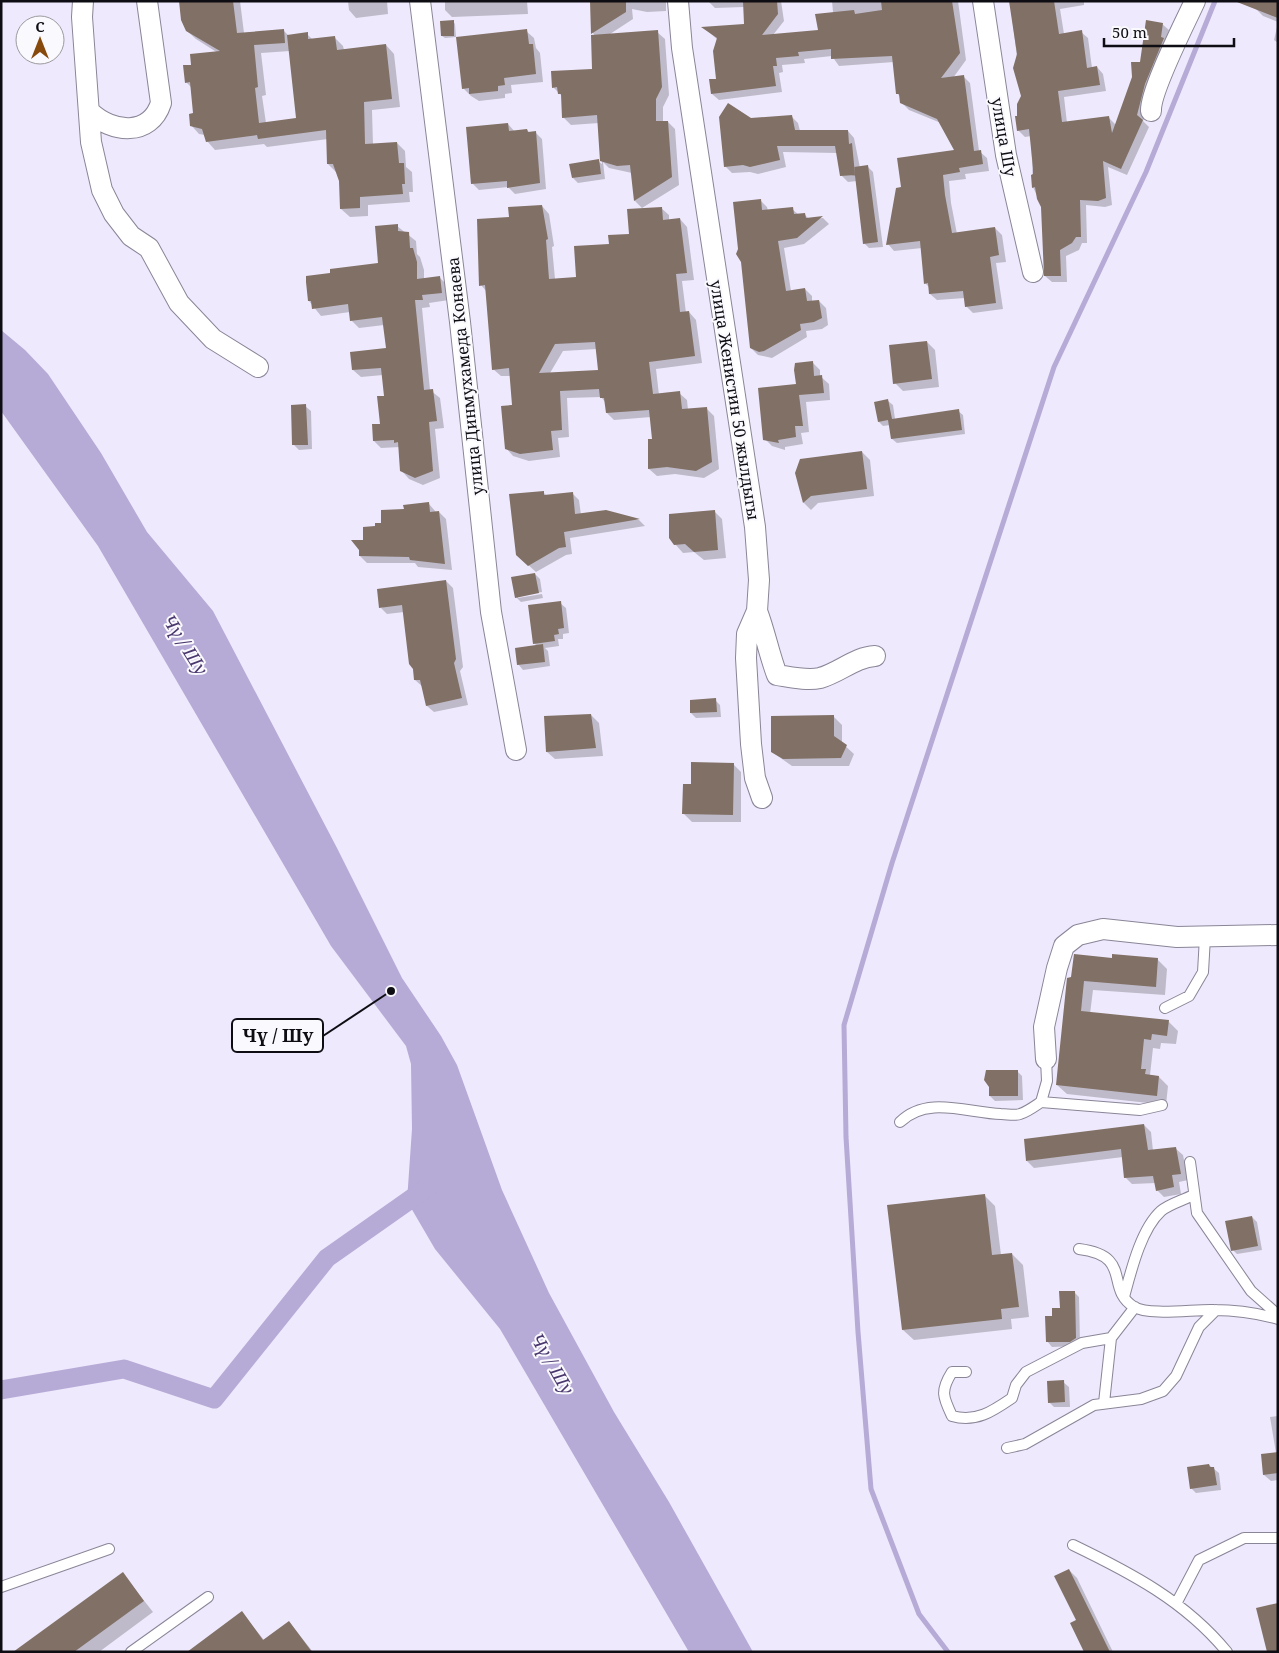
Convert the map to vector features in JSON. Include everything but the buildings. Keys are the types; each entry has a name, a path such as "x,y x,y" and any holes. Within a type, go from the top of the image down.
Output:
{"street":[{"path":"83,1 82,17 95,165 102,190 114,214 131,236 149,248 179,303 213,339 258,367"},
{"path":"90,112 101,122 113,127 126,128 149,123 157,114 161,103 146,1"},
{"name":"улица Динмухамеда Конаева","path":"420,1 460,322 491,612 516,750"},
{"name":"улица Женистин 50 жылдыгы","path":"678,1 682,48 755,527 759,580 757,611 747,634 746,658 751,744 755,778 762,798"},
{"name":"улица Шу","path":"983,1 1006,155 1033,272"},
{"path":"1151,111 1150,104 1195,1"},
{"path":"757,611 764,628 769,654 777,675 795,678 819,678 854,662 875,656"},
{"path":"1046,1059 1044,1027 1056,968 1064,946 1078,935 1103,929 1177,938 1278,935"}],"lane":[{"path":"1165,1008 1189,996 1202,972 1205,937"},
{"path":"1041,1102 1047,1081 1046,1059"},
{"path":"900,1122 910,1112 929,1108 954,1108 979,1113 1020,1114 1041,1102 1140,1110 1162,1105"},
{"path":"1190,1162 1193,1196 1198,1213 1251,1291 1278,1315"},
{"path":"1124,1297 1133,1264 1149,1228 1162,1210 1193,1196"},
{"path":"1079,1249 1096,1251 1109,1258 1124,1297 1135,1307 1149,1310 1255,1312 1278,1319"},
{"path":"1104,1404 1111,1338 1135,1307"},
{"path":"1007,1448 1025,1444 1094,1405 1141,1399 1163,1391 1176,1376 1199,1327 1216,1310"},
{"path":"966,1372 952,1372 945,1384 943,1396 952,1416 967,1420 996,1409 1012,1398 1016,1385 1026,1372 1082,1343 1111,1338"},
{"path":"1177,1602 1199,1560 1244,1538 1278,1538"},
{"path":"1073,1545 1111,1563 1177,1602 1214,1636 1227,1652"},
{"path":"1,1587 109,1549"},
{"path":"131,1652 208,1597"}],"water":[{"path":"1,330 25,350 48,374 101,453 147,532 213,611 337,848 402,978 441,1036 457,1065 502,1190 549,1293 614,1412 669,1502 753,1652 689,1652 500,1329 435,1249 407,1201 412,1129 411,1064 406,1046 331,946 98,546 1,411"}],"waterway":[{"path":"948,1652 919,1614 871,1489 858,1332 846,1137 844,1025 892,863 1054,367 1146,172 1215,1"},
{"path":"1,1390 124,1369 214,1399 327,1258 428,1187"}],"place":[{"name":"Чү / Шу","path":"391,991"}]}
